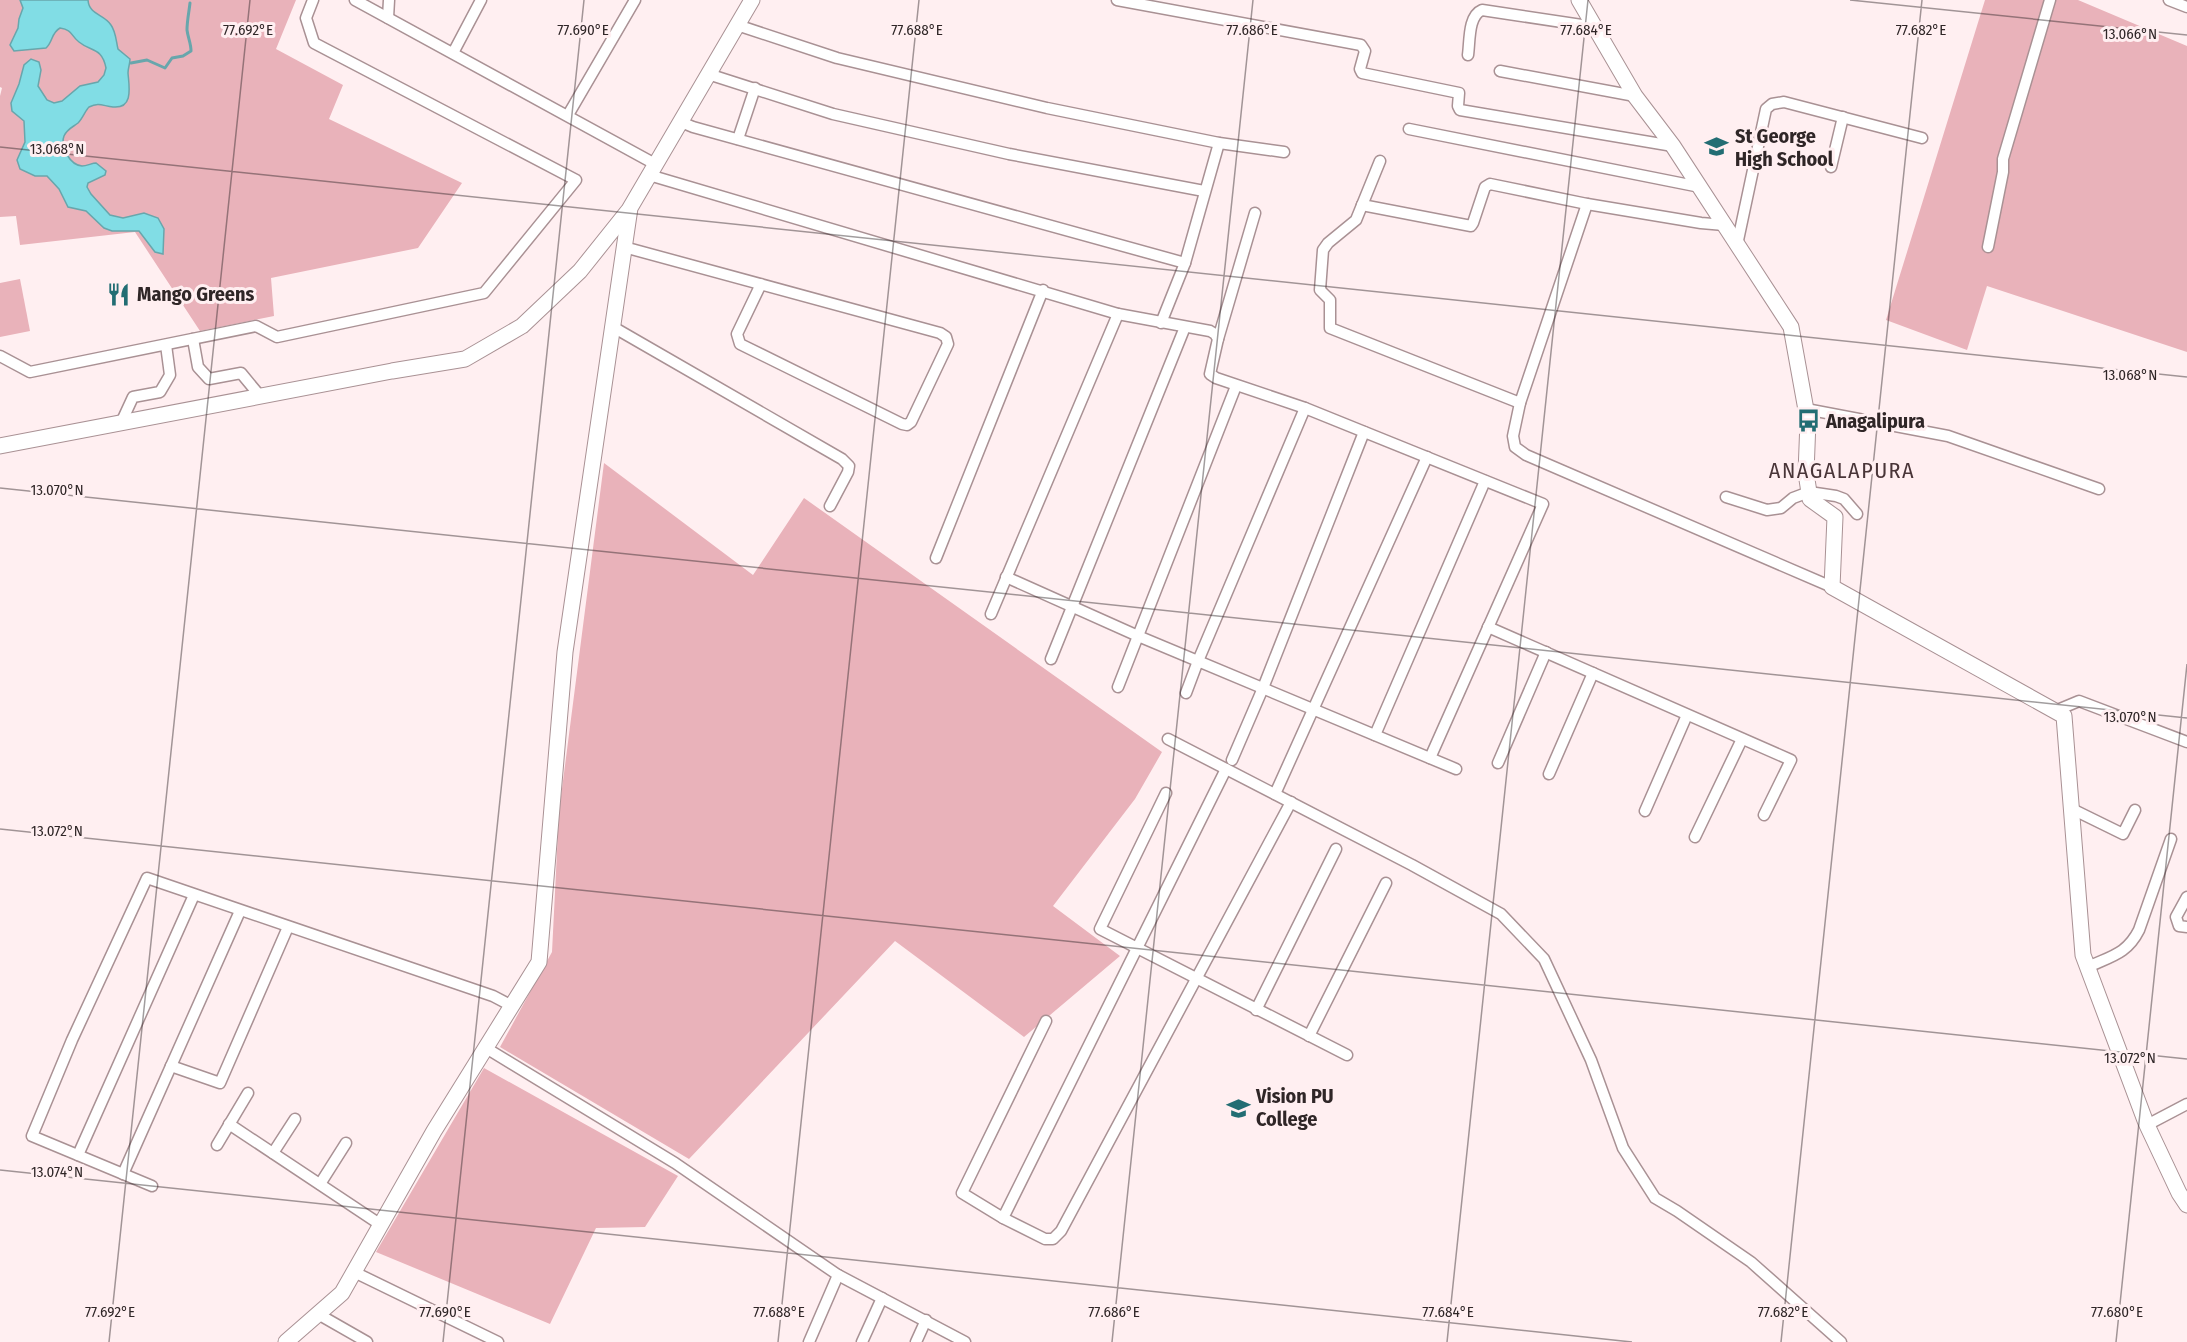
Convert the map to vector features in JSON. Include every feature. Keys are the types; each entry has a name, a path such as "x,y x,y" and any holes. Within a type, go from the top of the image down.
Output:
{"street":[{"path":"0,356 30,372 256,326 277,337 484,293 576,180 314,43 306,18 313,0"},
{"path":"355,0 568,115 652,169 1118,314 1210,331 1218,339"},
{"path":"388,18 389,0"},
{"path":"453,53 481,0"},
{"path":"568,115 635,0"},
{"path":"0,446 465,359 522,326 580,271 630,208 752,0"},
{"path":"1118,0 1361,45 1365,51 1360,69 1362,73 1459,93 1460,110 1673,146"},
{"path":"1579,0 1635,96 1673,146 1791,327 1808,421 1806,473 1810,499 1834,517 1832,587"},
{"path":"1988,247 2003,172 2003,159 2050,0"},
{"path":"2169,0 2187,7"},
{"path":"1468,55 1473,19 1477,12 1482,10 1595,27"},
{"path":"737,25 837,58 1047,108 1219,143 1284,152"},
{"path":"1500,71 1635,96"},
{"path":"708,74 833,114 1009,154 1204,191"},
{"path":"738,139 755,88"},
{"path":"1737,244 1766,109 1772,104 1784,102 1922,138"},
{"path":"1831,167 1843,117"},
{"path":"681,122 1185,263"},
{"path":"1409,129 1700,187"},
{"path":"1161,323 1185,263 1219,143"},
{"path":"1380,161 1353,223 1328,243 1323,250 1320,290 1330,300 1330,328 1520,403"},
{"path":"1362,205 1471,226 1485,187 1490,184 1701,224 1724,225"},
{"path":"1587,204 1520,403 1513,436 1515,447 1526,455 1832,587 2064,716 2083,955 2147,1125 2187,1205"},
{"path":"286,1342 342,1293 434,1131 539,962 565,652 630,208"},
{"path":"1255,213 1210,374 1236,386 1305,408 1543,504 1430,758"},
{"path":"624,247 761,284 940,333 946,337 948,344 911,422 902,424 741,344 737,334 761,284"},
{"path":"936,558 1043,291"},
{"path":"991,614 1118,314"},
{"path":"612,327 842,459 849,466 848,472 830,506"},
{"path":"1051,659 1185,327"},
{"path":"193,339 198,367 209,379 241,373 260,396"},
{"path":"121,423 133,397 160,392 170,375 166,345"},
{"path":"1118,687 1236,386"},
{"path":"1186,693 1305,408"},
{"path":"1806,409 1948,436 2099,489"},
{"path":"1003,1218 1229,765 1263,688 1364,432"},
{"path":"1275,794 1427,458"},
{"path":"1375,735 1485,481"},
{"path":"1726,497 1767,510 1781,508 1793,498 1809,492 1836,496 1844,500 1857,514"},
{"path":"1006,577 1138,636 1456,769"},
{"path":"1488,627 1791,760 1764,815"},
{"path":"1498,763 1546,652"},
{"path":"1549,774 1593,673"},
{"path":"2055,711 2079,701 2187,742"},
{"path":"1645,811 1687,714"},
{"path":"1695,837 1742,738"},
{"path":"1168,739 1229,765 1275,794 1501,914 1544,959 1591,1060 1623,1149 1655,1198 1751,1262 1841,1342"},
{"path":"1166,793 1100,929 1347,1055"},
{"path":"1046,1021 962,1193 1003,1218 1046,1239 1053,1239 1061,1231 1291,802"},
{"path":"2072,809 2123,834 2135,810"},
{"path":"2088,967 2128,948 2133,942 2171,839"},
{"path":"1256,1010 1336,849"},
{"path":"152,1186 32,1136 72,1040 147,878 494,996 512,1006"},
{"path":"1309,1036 1386,883"},
{"path":"78,1155 194,895"},
{"path":"2187,897 2176,917 2179,926 2187,927"},
{"path":"123,1174 240,911"},
{"path":"171,1066 220,1083 288,927"},
{"path":"486,1048 675,1163 838,1275 965,1342"},
{"path":"217,1145 249,1093"},
{"path":"2147,1125 2187,1104"},
{"path":"273,1153 295,1119"},
{"path":"229,1124 381,1225"},
{"path":"320,1184 346,1143"},
{"path":"354,1272 498,1342"},
{"path":"809,1342 838,1275"},
{"path":"862,1342 882,1298"},
{"path":"318,1314 367,1342"},
{"path":"916,1342 926,1320"}],"shaded area":[{"path":"0,0 296,0 276,49 343,85 329,119 462,183 418,248 271,278 274,316 200,331 135,232 20,245 16,216 0,217 0,96 2,88 0,87"},
{"path":"1985,0 2078,0 2187,46 2187,352 1987,286 1967,350 1886,320"},
{"path":"20,279 30,331 0,337 0,283"},
{"path":"604,463 753,575 804,498 1162,752 1135,799 1053,906 1120,956 1024,1037 895,941 689,1159 500,1047 552,952 559,812"},
{"path":"484,1068 678,1176 645,1227 596,1228 550,1324 376,1252"}],"water":[{"path":"20,0 88,0 91,9 108,21 113,28 118,49 130,59 127,101 120,107 98,105 89,107 78,123 65,134 63,145 70,159 78,165 96,163 106,171 105,175 88,183 87,187 110,215 123,218 144,213 158,218 164,229 163,254 155,252 139,231 112,231 104,228 86,211 68,207 59,189 47,176 35,176 20,169 17,160 25,142 24,121 12,111 11,103 24,65 31,59 39,62 41,70 38,86 47,100 54,103 62,101 80,86 98,82 106,68 99,53 83,45 67,30 60,28 55,32 46,48 14,51 10,45 18,28 23,8"}],"waterway":[{"path":"131,63 147,60 165,68 172,58 183,56 191,51 187,30 190,3"}],"place":[{"name":"St George High School","path":"1717,147"},
{"name":"Mango Greens","path":"119,294"},
{"name":"Anagalipura","path":"1808,421"},
{"name":"Vision PU College","path":"1238,1108"}],"district":[{"name":"ANAGALAPURA","path":"1842,470"}]}
